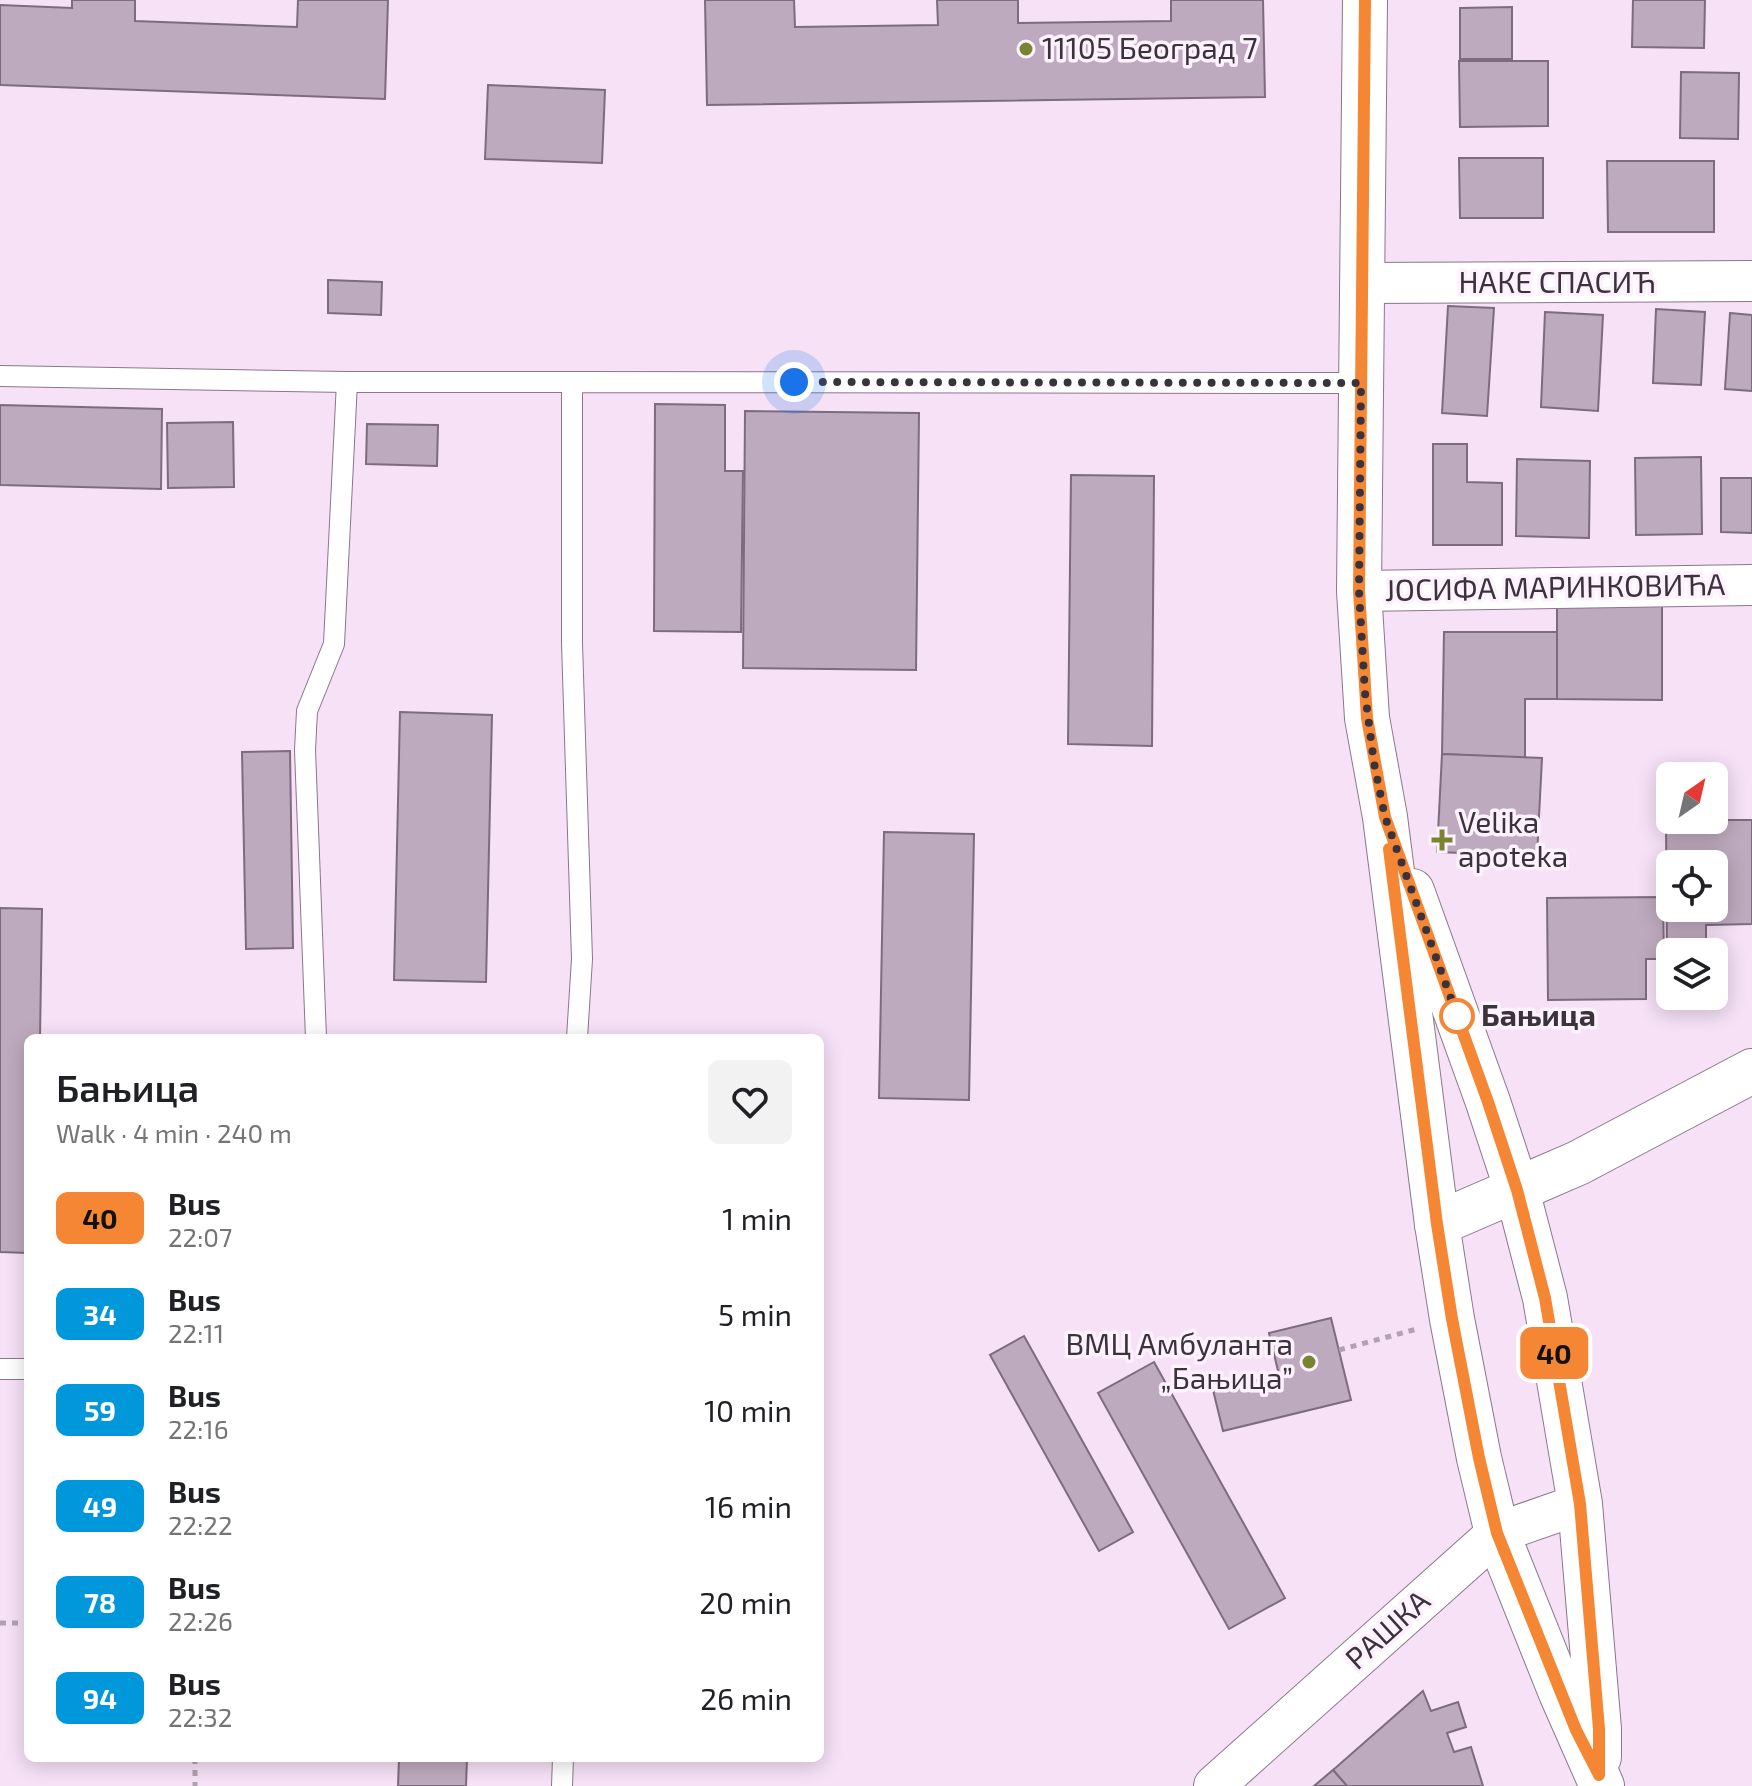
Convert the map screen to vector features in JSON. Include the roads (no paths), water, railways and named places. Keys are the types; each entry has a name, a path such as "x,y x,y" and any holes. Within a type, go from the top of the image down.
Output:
{"main road":[{"path":"1365,0 1359,591 1367,718 1385,817 1437,1224 1461,1365 1497,1533 1576,1730 1600,1780"},
{"path":"1385,817 1517,1190 1545,1298 1580,1504 1599,1729 1600,1780"},
{"path":"1437,1224 1578,1163 1752,1071"}],"street":[{"name":"НАКЕ СПАСИЋ","path":"1363,283 1752,281"},
{"name":"ЈОСИФА МАРИНКОВИЋА","path":"1359,591 1752,585"},
{"name":"РАШКА","path":"1214,1786 1497,1533 1580,1504"}],"lane":[{"path":"0,376 347,382 1361,383"},
{"path":"316,1034 305,750 307,711 334,644 347,382"},
{"path":"572,382 572,643 582,959 577,1034"},
{"path":"0,1369 24,1369"},
{"path":"562,1786 563,1762"}],"place":[{"name":"11105 Београд 7","path":"1026,49"},
{"name":"Velika apoteka","path":"1442,840"},
{"name":"Бањица","path":"1457,1016"},
{"name":"ВМЦ Амбуланта „Бањица”","path":"1309,1362"}]}
